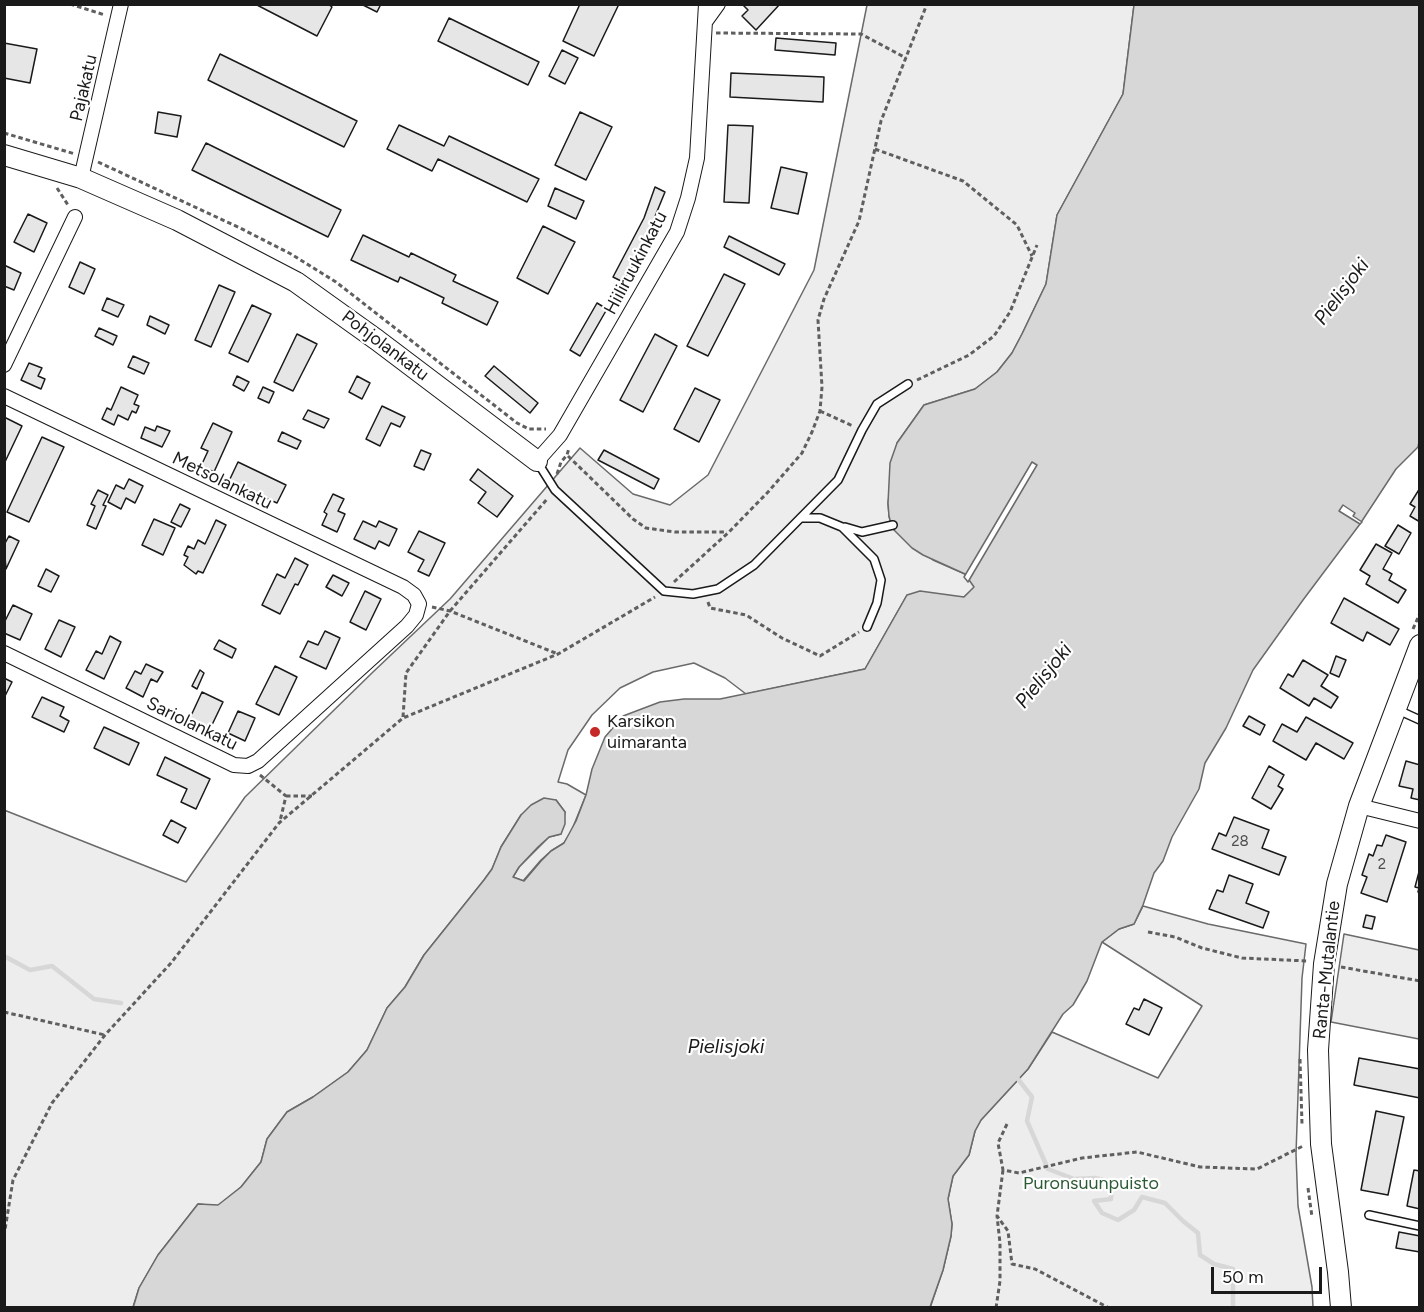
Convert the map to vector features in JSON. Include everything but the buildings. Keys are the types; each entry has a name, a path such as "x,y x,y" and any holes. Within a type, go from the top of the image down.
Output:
{"street":[{"name":"Pajakatu","path":"81,178 121,4"},
{"name":"Hiiliruukinkatu","path":"537,461 560,435 677,232 697,158 706,4"},
{"path":"705,27 717,4"},
{"name":"Pohjolankatu","path":"4,155 81,178 177,220 296,282 361,328 537,461"},
{"path":"4,365 75,217"},
{"name":"Metsolankatu","path":"4,396 402,588 414,595 419,604"},
{"name":"Sariolankatu","path":"4,653 234,765 248,766 258,761 407,626 416,615 419,604"},
{"name":"Ranta-Mutalantie","path":"1341,1308 1321,1144 1316,962 1359,806 1419,645"},
{"path":"1359,806 1419,821"}],"lane":[{"path":"664,591 693,594 718,589 754,565 838,480 877,404 908,384"},
{"name":"Pohjolankatu","path":"537,461 555,490 664,591"},
{"path":"802,518 820,518 862,532 893,525"},
{"path":"842,527 873,559 881,580 877,603 867,627"},
{"path":"1396,709 1419,720"},
{"path":"1369,1215 1419,1226"}],"path":[{"path":"70,4 118,19"},
{"path":"4,1236 13,1180 52,1103 105,1035 171,963 279,823 403,717 558,654 664,591 729,532 802,453 820,411 822,387 818,320 824,299 859,221 881,121 927,4"},
{"path":"705,27 861,34 906,58"},
{"path":"875,149 963,181 1017,225 1032,256"},
{"path":"908,384 969,355 994,336 1010,312 1037,245"},
{"path":"820,411 862,430"},
{"path":"403,717 406,673 450,610 555,490 558,468 567,455 633,519 646,528 675,532 729,532"},
{"path":"705,592 710,608 746,615 782,638 820,656 867,627"},
{"path":"419,604 450,610 558,654"},
{"path":"248,766 286,796 314,795"},
{"path":"279,823 286,796"},
{"path":"1148,932 1175,937 1202,948 1242,958 1316,962 1419,981"},
{"path":"4,1012 105,1035"},
{"path":"996,1308 1000,1281 1000,1243 996,1206 1003,1170 998,1143 1007,1124"},
{"path":"1003,1170 1019,1173 1082,1158 1137,1152 1200,1167 1257,1169 1303,1146"},
{"path":"997,1216 1008,1231 1012,1264 1035,1269 1109,1308"}],"shaded area":[{"path":"867,5 1134,5 1123,94 1057,215 1046,284 1012,353 997,372 975,389 924,405 897,443 888,503 892,528 933,560 965,574 975,587 964,597 907,595 865,669 746,694 725,678 694,663 653,672 620,688 592,715 568,750 558,782 567,784 586,795 564,843 541,860 523,881 513,877 519,867 549,837 561,834 565,812 556,800 521,815 501,847 492,869 424,955 405,987 387,1008 367,1050 348,1072 287,1112 267,1139 261,1162 241,1187 218,1206 198,1204 158,1255 139,1288 133,1307 5,1307 4,810 186,882 245,797 450,599 580,448 633,494 670,505 708,475 814,270"},
{"name":"Puronsuunpuisto","path":"1143,906 1208,924 1306,944 1302,978 1296,1154 1298,1206 1312,1287 1313,1307 930,1308 943,1270 951,1236 952,1224 948,1199 953,1176 969,1155 975,1131 981,1120 1028,1069 1052,1032 1158,1078 1202,1006 1102,942 1119,929 1134,924"},
{"path":"1344,934 1419,950 1419,1039 1331,1022"}],"water":[{"name":"Pielisjoki","path":"1134,5 1419,5 1419,442 1418,447 1396,469 1360,524 1253,670 1226,728 1205,763 1199,789 1172,837 1163,861 1154,873 1134,924 1119,929 1102,942 1087,981 1073,1005 1063,1014 1028,1069 981,1120 975,1131 969,1155 953,1176 948,1199 952,1224 951,1236 943,1270 930,1307 133,1308 139,1288 158,1255 198,1204 218,1205 241,1187 261,1162 267,1139 287,1112 348,1072 367,1050 387,1008 405,987 424,955 492,869 501,847 521,815 531,805 544,798 556,800 565,812 565,824 561,834 549,837 519,867 513,877 524,881 551,851 564,843 576,821 586,795 592,769 605,737 623,716 660,702 720,699 865,669 907,595 920,591 964,597 974,587 965,574 923,555 912,548 892,528 888,503 890,463 897,443 924,405 975,389 997,372 1012,353 1046,284 1057,215 1123,94"}],"pier":[{"path":"1032,462 1037,465 968,582 964,577"},
{"path":"1343,505 1355,513 1353,516 1362,522 1360,524 1339,511"}],"waterway":[{"path":"4,956 30,970 52,966 94,999 121,1003"},
{"path":"1018,1079 1032,1097 1027,1121 1048,1169 1074,1179 1095,1178 1112,1182 1111,1199 1094,1201 1102,1213 1118,1220 1134,1210 1142,1197 1165,1203 1198,1233 1200,1255 1214,1264 1233,1269 1233,1308"}],"place":[{"name":"Karsikon uimaranta","path":"595,732"}]}
